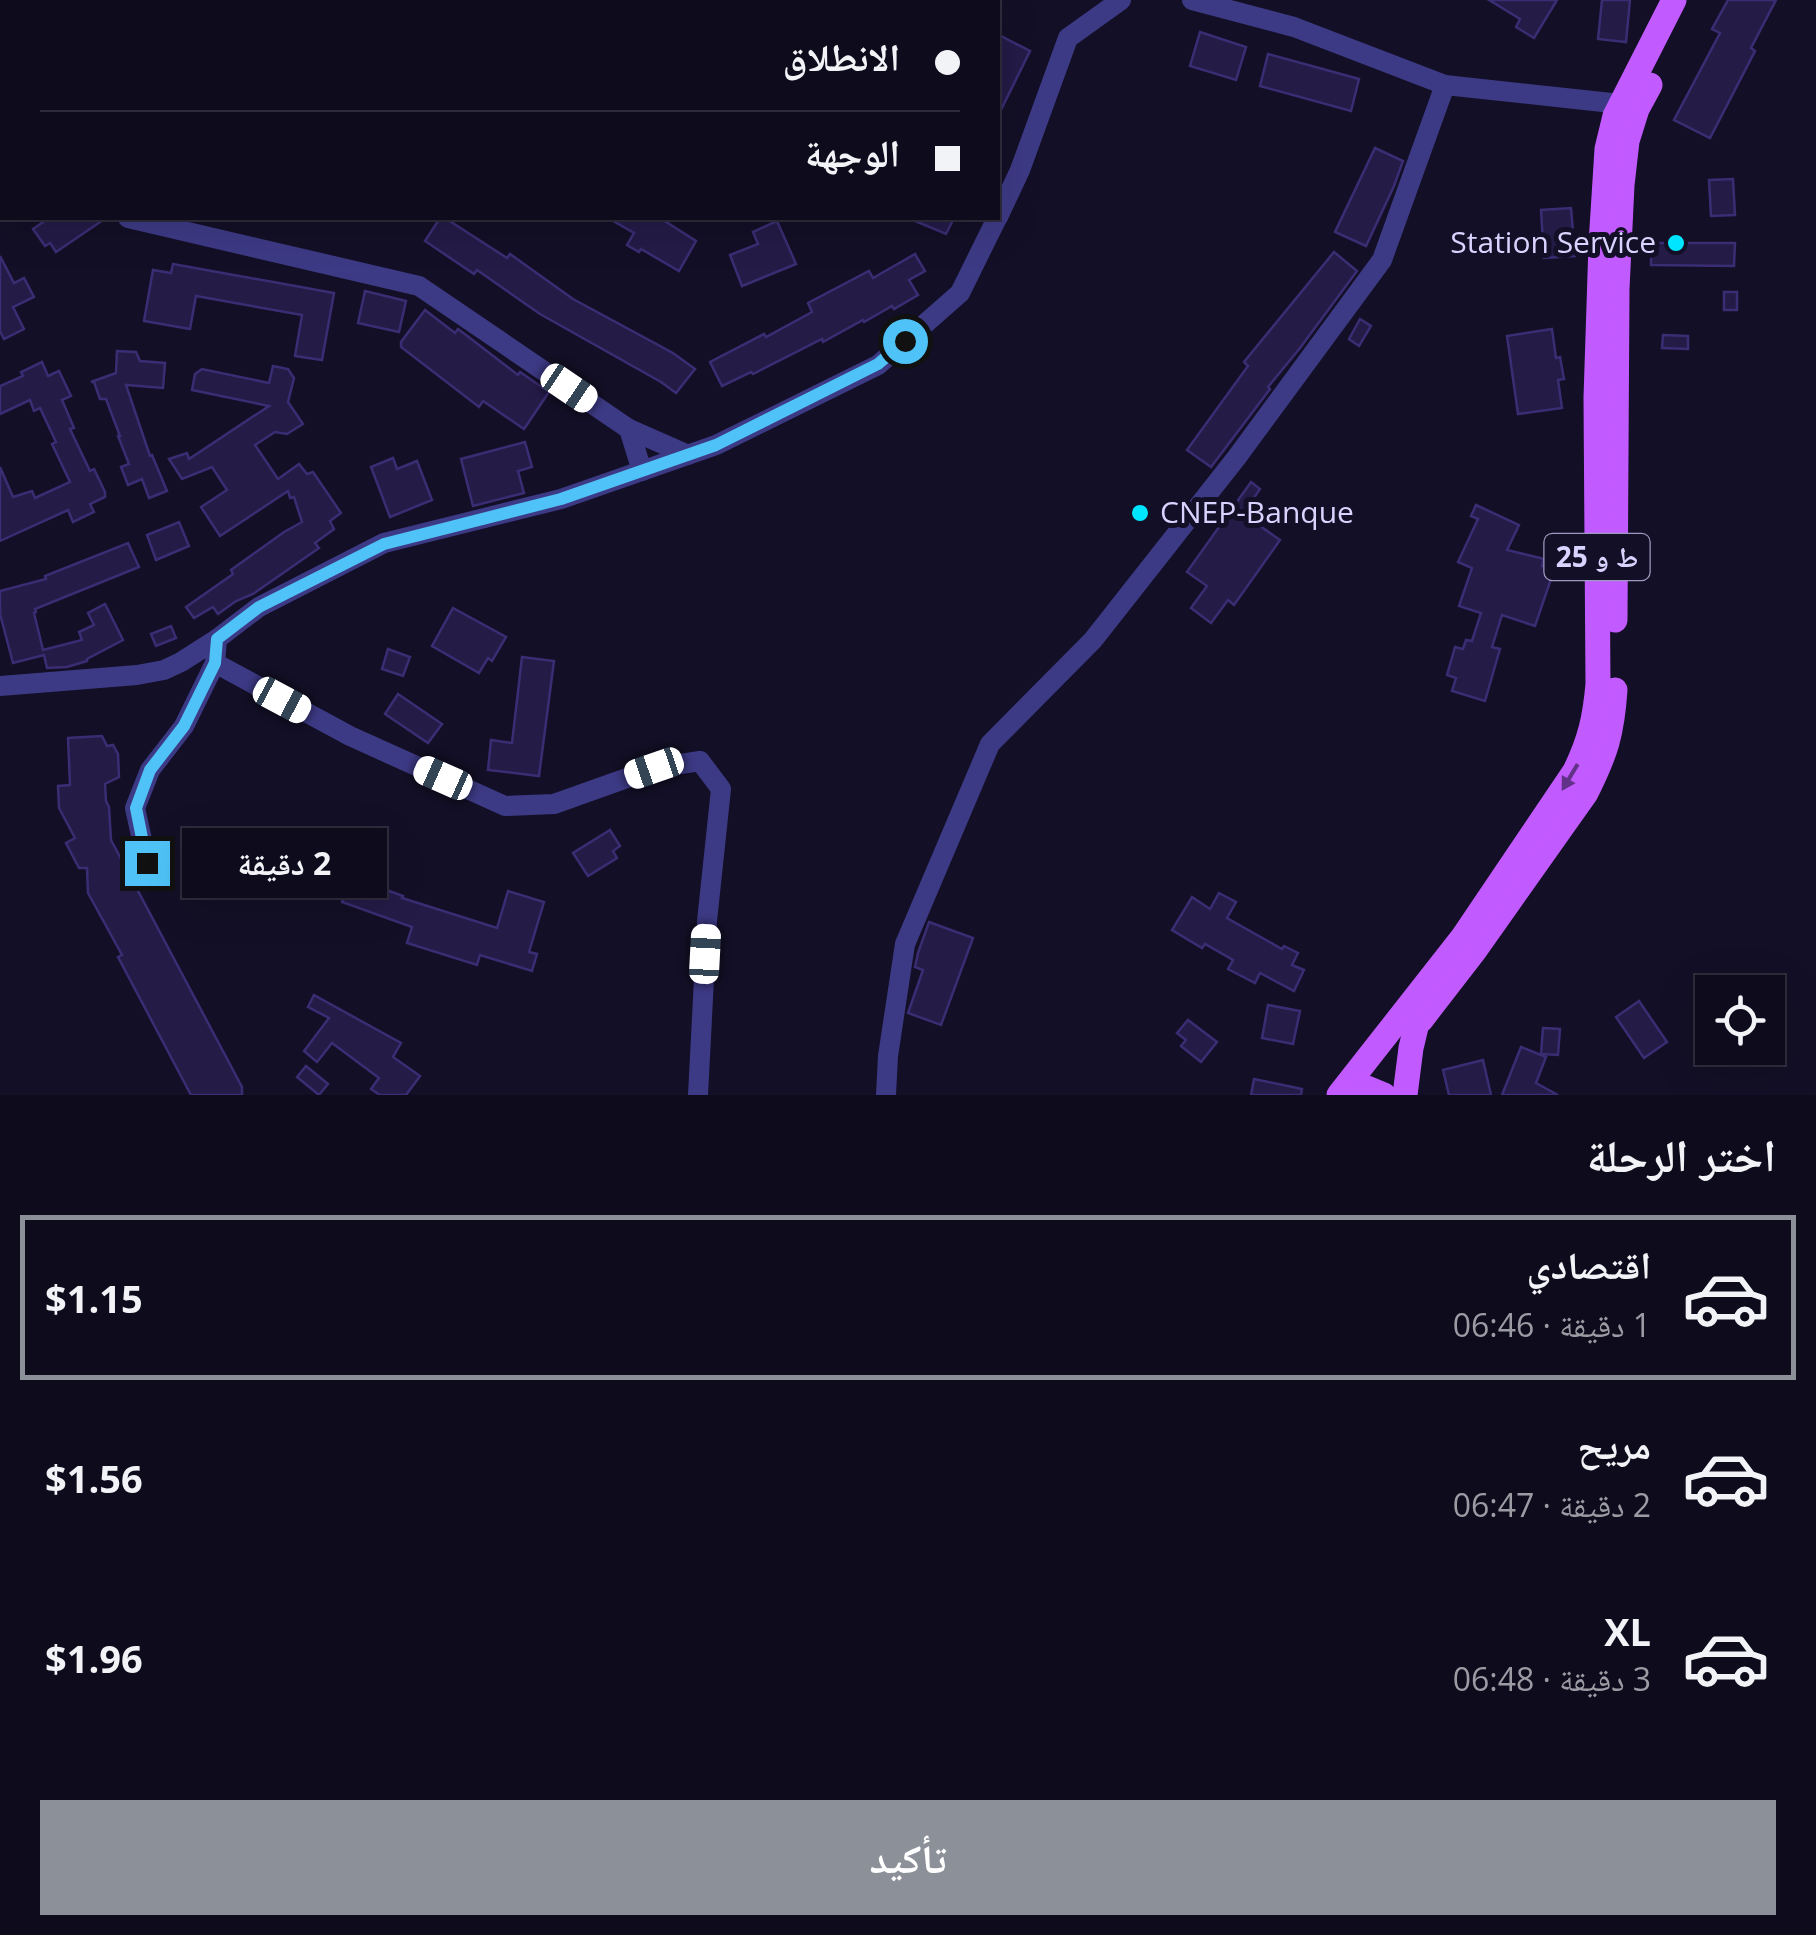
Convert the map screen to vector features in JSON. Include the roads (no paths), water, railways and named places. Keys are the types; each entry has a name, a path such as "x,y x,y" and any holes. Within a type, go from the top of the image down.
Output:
{"main road":[{"name":"ط و 25","path":"1368,1059 1463,937 1560,794 1588,743 1598,684 1596,398 1607,149 1615,116 1674,0"},
{"path":"1370,1093 1586,793 1612,734 1617,289 1622,184 1627,141 1637,109 1693,0"},
{"path":"1405,1095 1416,1026"},
{"path":"1368,1059 1370,1093"},
{"path":"1340,1095 1368,1059"},
{"path":"1340,1095 1370,1093"}],"street":[{"path":"1000,213 1068,38 1120,0"},
{"path":"1192,0 1294,28 1445,84 1621,104"},
{"path":"886,1095 905,944 990,744 1094,640 1237,457 1382,260 1445,84"},
{"path":"137,220 420,286 629,429 688,455"},
{"path":"0,686 137,676 164,670 217,639 259,607 384,544 561,499 716,445 878,364 960,294 997,220"},
{"path":"629,429 642,471"},
{"path":"147,863 136,808 150,770 184,726 215,663 217,639"},
{"path":"215,663 350,736 504,806 554,804 654,768 700,761 721,789 707,921 698,1095"}],"place":[{"name":"Station Service","path":"1676,243"},
{"name":"CNEP-Banque","path":"1140,513"}]}
